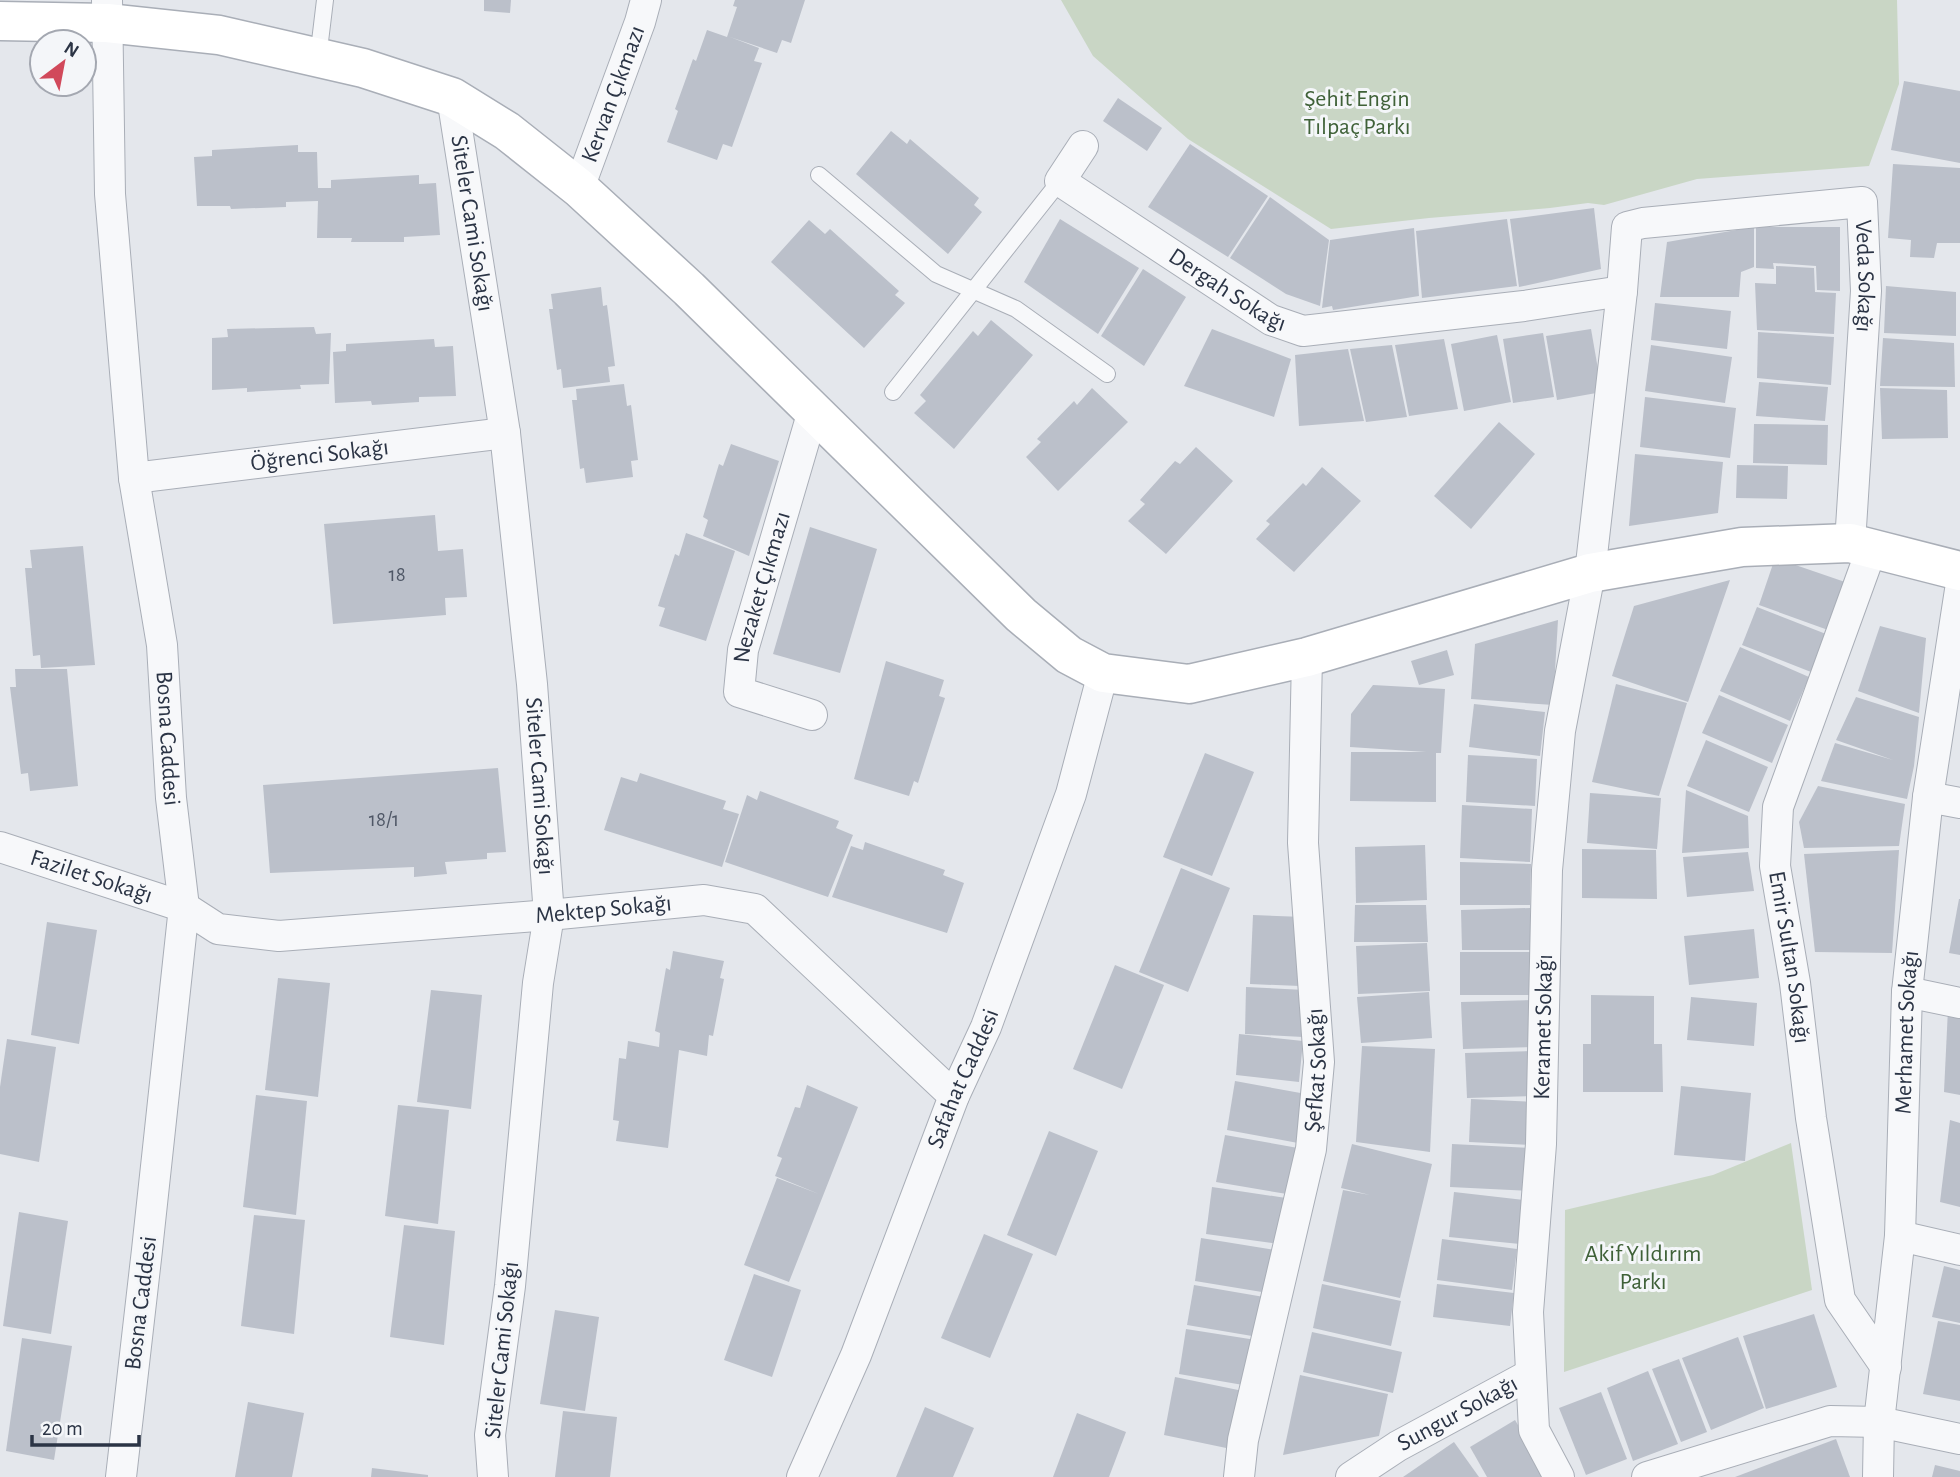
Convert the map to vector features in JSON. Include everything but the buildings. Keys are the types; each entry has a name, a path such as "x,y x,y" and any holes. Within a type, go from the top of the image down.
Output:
{"main road":[{"path":"0,21 107,11 363,68 452,97 507,131 579,188 689,289 1021,615 1069,655 1103,673 1189,684 1307,657 1590,573 1742,547 1861,546 1960,571"}],"street":[{"name":"Kervan Çıkmazı","path":"579,188 646,0"},
{"name":"Bosna Caddesi","path":"107,11 110,194 134,478 162,645 171,798 184,907 121,1477"},
{"name":"Siteler Cami Sokağı","path":"452,97 506,433 532,684 549,915 538,983 510,1286 490,1436 493,1477"},
{"path":"1060,181 1083,146"},
{"name":"Dergah Sokağı","path":"1060,181 1271,320 1303,331 1524,306 1622,291"},
{"name":"Veda Sokağı","path":"1622,291 1627,227 1643,223 1861,202 1866,291 1861,546"},
{"path":"1590,573 1622,291"},
{"name":"Nezaket Çıkmazı","path":"813,411 743,650 739,692 813,715"},
{"name":"Öğrenci Sokağı","path":"134,478 506,433"},
{"name":"Emir Sultan Sokağı","path":"1861,546 1778,807 1775,866 1795,983 1811,1118 1840,1300 1886,1367"},
{"name":"Keramet Sokağı","path":"1559,1477 1534,1430 1528,1312 1541,1144 1547,870 1560,732 1590,573"},
{"name":"Merhamet Sokağı","path":"1878,1477 1880,1422 1900,1236 1907,992 1928,797 1960,590"},
{"name":"Şefkat Sokağı","path":"1239,1477 1243,1440 1311,1149 1319,1062 1303,843 1307,657"},
{"name":"Safahat Caddesi","path":"802,1477 856,1355 954,1096 986,1027 1071,794 1103,673"},
{"path":"1928,797 1960,803"},
{"name":"Fazilet Sokağı","path":"0,847 184,907"},
{"name":"Mektep Sokağı","path":"184,907 218,929 279,936 704,900 755,909 954,1096"},
{"path":"1907,992 1960,1003"},
{"path":"1900,1236 1960,1251"},
{"name":"Sungur Sokağı","path":"1351,1477 1398,1446 1531,1374"},
{"path":"1647,1477 1830,1421 1880,1422 1960,1439"}],"lane":[{"path":"318,58 325,0"},
{"path":"819,175 936,274 1016,309 1107,374"},
{"path":"894,392 1060,181"}],"green space":[{"name":"Şehit Engin Tılpaç Parkı","path":"1061,0 1897,0 1899,84 1869,166 1697,179 1604,205 1588,203 1331,229 1188,139 1093,56"},
{"name":"Akif Yıldırım Parkı","path":"1791,1143 1812,1290 1564,1372 1565,1210 1713,1175"}]}
